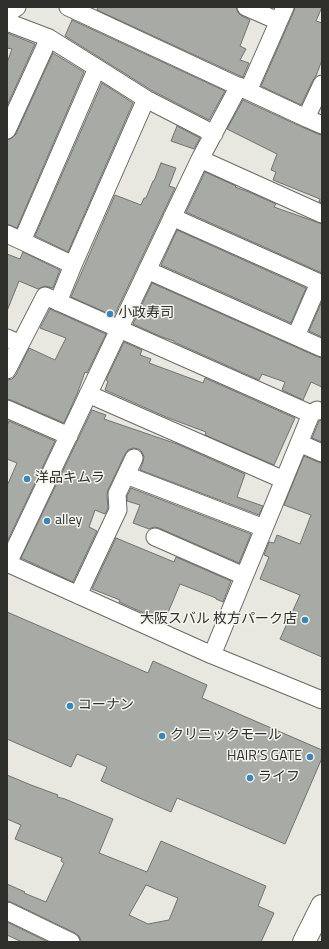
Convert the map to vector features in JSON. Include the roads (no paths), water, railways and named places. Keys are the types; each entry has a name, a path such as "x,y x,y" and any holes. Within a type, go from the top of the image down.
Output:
{"highway":[{"path":"304,942 322,906"}],"street":[{"path":"68,7 322,125"},
{"path":"246,7 281,14 243,89 200,159 8,563 212,655 322,700"},
{"path":"11,12 146,100 214,134"},
{"path":"7,130 49,38"},
{"path":"73,265 14,238 97,68"},
{"path":"306,118 322,84"},
{"path":"58,302 146,100"},
{"path":"200,159 322,214"},
{"path":"172,217 321,283 296,336"},
{"path":"147,270 322,348"},
{"path":"7,370 13,341 45,296 316,413 299,443 212,655"},
{"path":"88,394 284,480"},
{"path":"7,409 69,436"},
{"path":"299,443 322,453"},
{"path":"78,595 118,510 117,494 134,458"},
{"path":"126,475 264,528"},
{"path":"155,537 244,576"},
{"path":"7,910 71,942"}],"place":[{"name":"小政寿司","path":"110,314"},
{"name":"洋品キムラ","path":"27,479"},
{"name":"alley","path":"47,521"},
{"name":"大阪スバル 枚方パーク店","path":"305,620"},
{"name":"コーナン","path":"70,706"},
{"name":"クリニックモール","path":"162,736"},
{"name":"HAIR’S GATE","path":"310,757"},
{"name":"ライフ","path":"250,778"}]}
